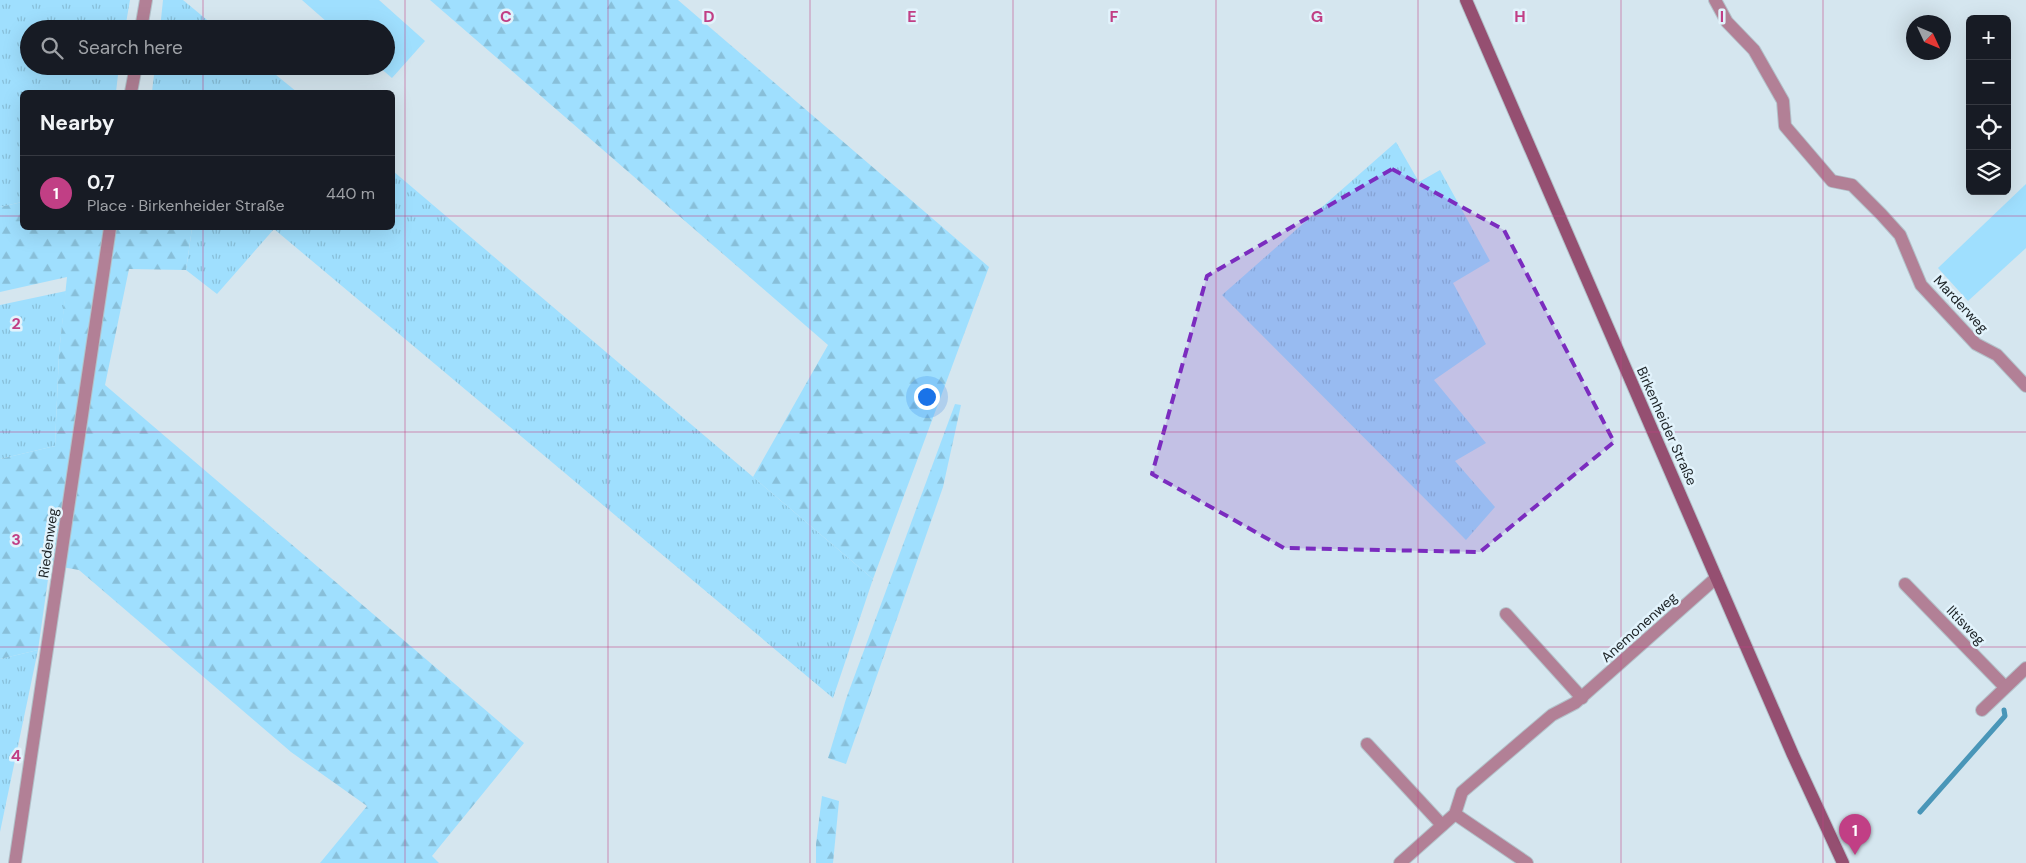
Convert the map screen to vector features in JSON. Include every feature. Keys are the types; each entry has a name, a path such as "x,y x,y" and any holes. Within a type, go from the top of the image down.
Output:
{"street":[{"path":"143,20 146,0"},
{"name":"Birkenheider Straße","path":"1466,0 1791,750 1843,863"},
{"name":"Marderweg","path":"1716,0 1727,22 1754,50 1783,101 1784,126 1832,181 1852,185 1894,228 1900,235 1922,285 1976,344 1997,355 2026,386"},
{"path":"131,90 134,75"},
{"name":"Riedenweg","path":"15,863 110,230"},
{"name":"Anemonenweg","path":"1400,863 1455,814 1462,792 1552,715 1582,698 1716,578"},
{"name":"Iltisweg","path":"1905,584 2005,687"},
{"path":"1506,614 1582,698"},
{"path":"1982,710 2026,668"},
{"path":"1367,744 1442,825"},
{"path":"1455,814 1527,863"}],"highlighted area":[{"path":"1392,169 1504,230 1614,442 1480,552 1284,548 1152,474 1207,276"}],"green space":[{"path":"0,0 130,0 127,20 20,20 20,75 118,75 116,90 20,90 20,202 0,207"},
{"path":"163,0 183,0 207,20 161,20"},
{"path":"302,0 379,0 425,41 395,75 395,20 325,20"},
{"path":"430,0 678,0 989,267 873,579 753,477 828,345"},
{"path":"154,75 276,75 295,90 152,90"},
{"path":"1396,142 1419,182 1440,170 1490,261 1453,283 1486,344 1434,380 1486,443 1455,461 1495,507 1466,540 1222,295"},
{"path":"395,173 873,579 833,698 275,230 395,230"},
{"path":"2026,184 2026,248 1968,301 1938,268"},
{"path":"20,202 20,230 192,230 186,270 129,269 105,385 524,743 432,856 439,863 320,863 367,806 291,752 79,570 50,565 38,650 0,659 0,459 55,446 59,353 67,277 0,292 0,207"},
{"path":"192,230 273,230 217,294 186,270"},
{"path":"66,291 59,353 55,446 0,459 0,305"},
{"path":"955,404 961,405 943,487 846,764 828,758 846,699"},
{"path":"38,650 0,832 0,659"},
{"path":"822,796 839,801 833,863 816,863 816,844"}],"waterway":[{"path":"1920,812 2005,716 2004,710"}],"place":[{"name":"0,7","path":"1855,855"}]}
